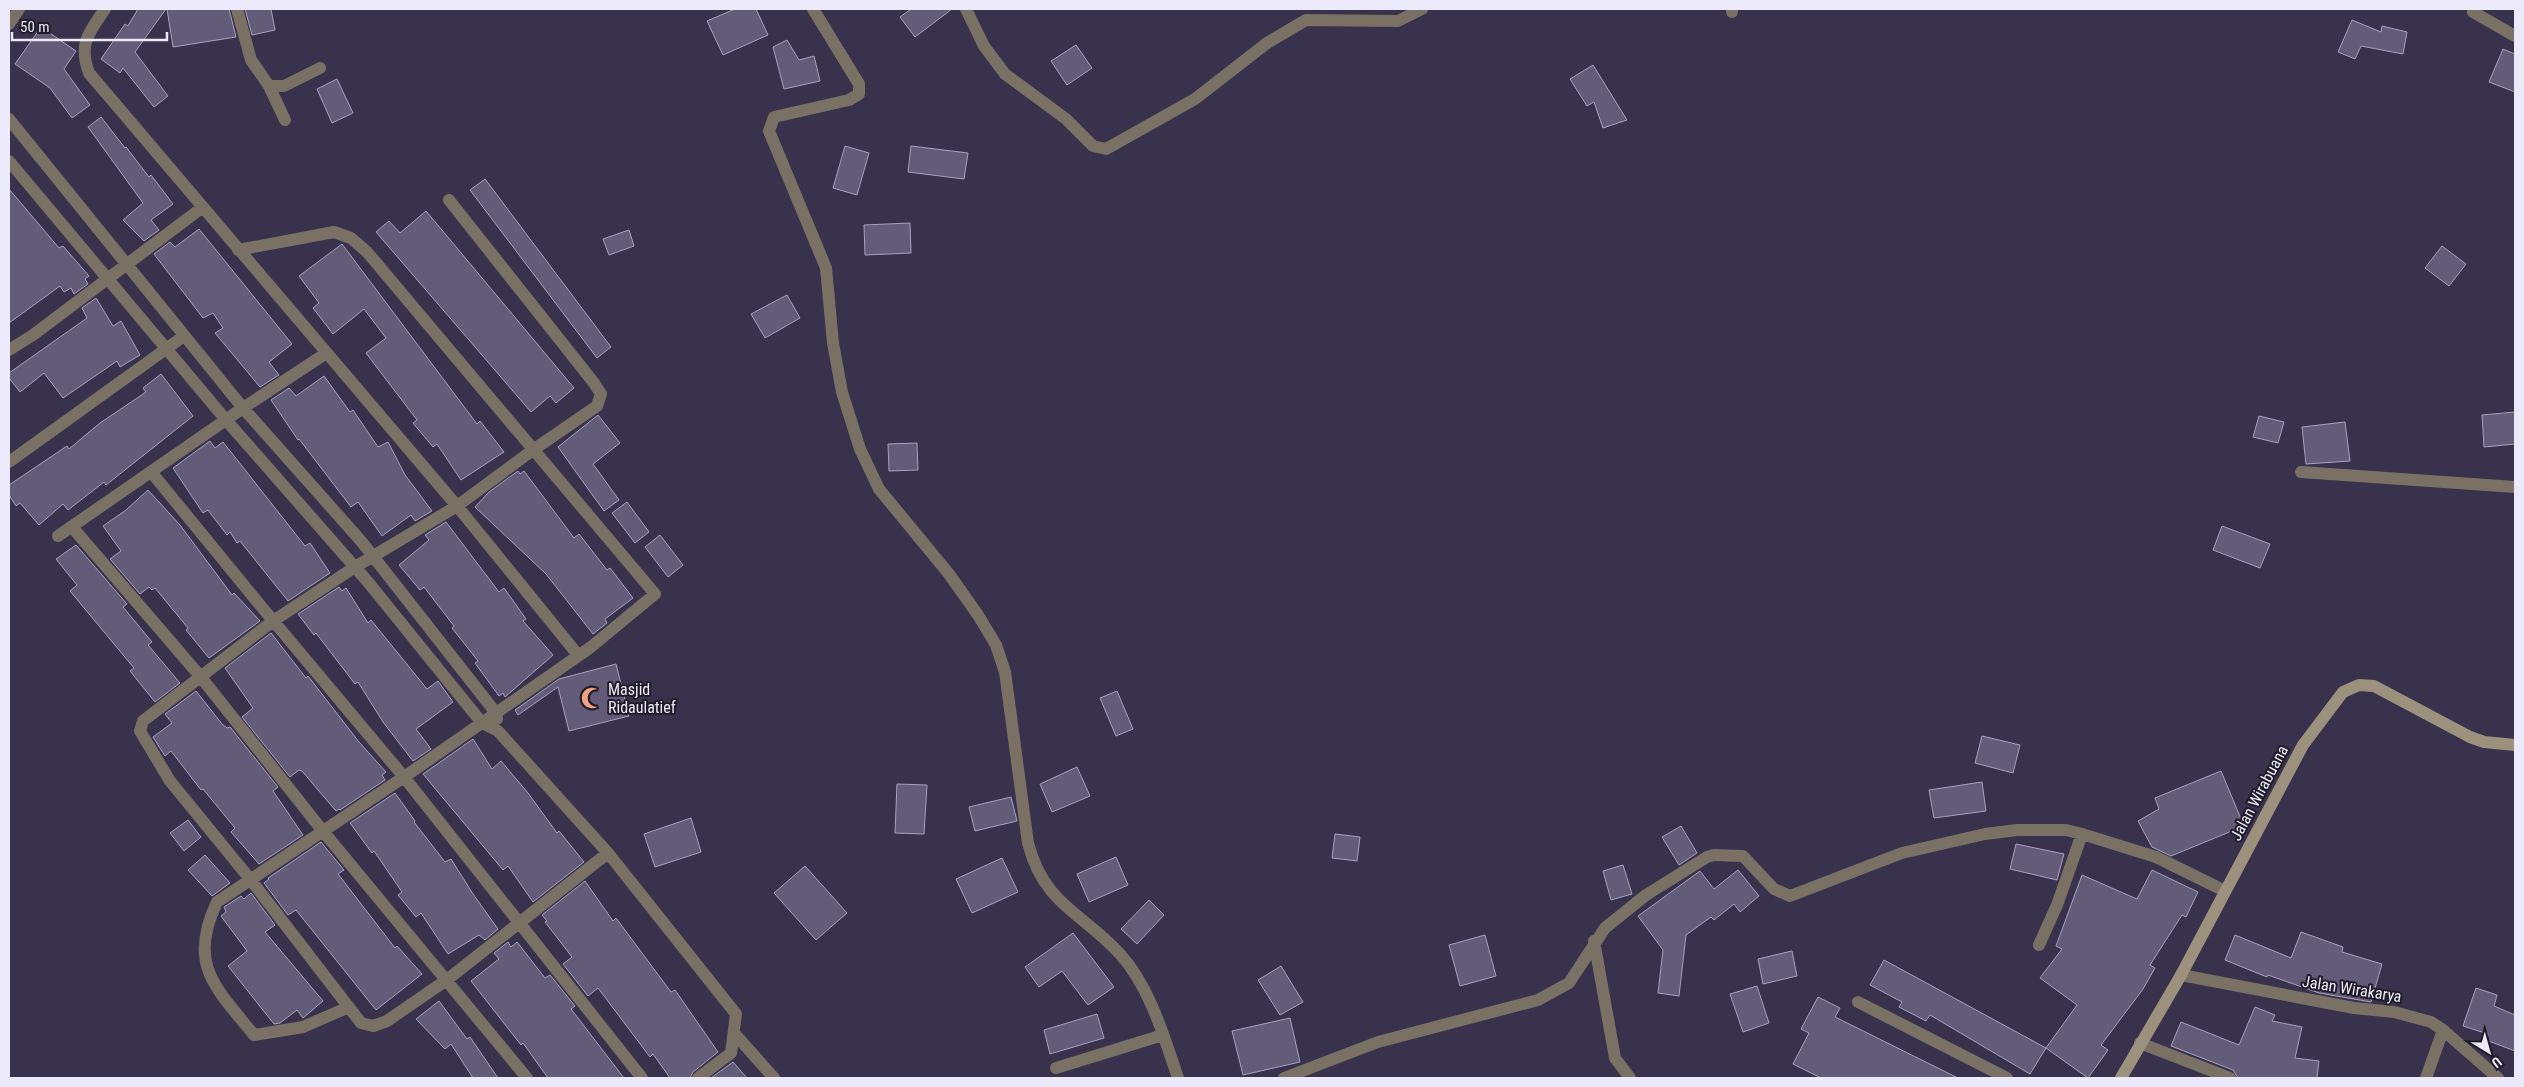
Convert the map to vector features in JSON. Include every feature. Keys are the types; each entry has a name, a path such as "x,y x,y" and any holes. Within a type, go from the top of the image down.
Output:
{"street":[{"path":"9,24 19,9"},
{"path":"105,9 85,40 83,52 89,73 325,354 456,506 578,655"},
{"path":"237,9 251,60 269,86 285,120"},
{"path":"813,9 860,84 859,94 849,100 774,117 769,131 826,268 835,353 842,392 860,449 879,490 949,574 996,645 1005,672 1032,861 1040,877 1054,896 1121,955 1140,984 1163,1036 1178,1078"},
{"path":"966,9 984,46 1005,74 1066,119 1093,146 1106,149 1195,98 1267,42 1306,20 1398,21 1422,9"},
{"path":"2473,12 2515,36"},
{"path":"269,86 284,86 320,68"},
{"path":"9,119 61,186 128,264 243,408 371,556 496,713 498,730"},
{"path":"9,161 226,420 354,567 482,723 498,730 608,853 736,1014 731,1053 698,1078"},
{"path":"449,200 600,394 597,406 532,450 456,506 371,556 273,621 143,721 140,730 170,781 250,879 361,1023 373,1026 388,1021 448,979 608,853"},
{"path":"9,350 108,279 203,207"},
{"path":"238,250 334,232 351,238 367,252 655,594 608,634 482,723 217,902 210,917 203,950 212,983 254,1035 303,1027 348,1007"},
{"path":"9,462 184,336"},
{"path":"58,536 152,473 243,408 325,354"},
{"path":"2301,472 2515,487"},
{"path":"152,473 404,777 642,1078"},
{"path":"72,527 200,676 322,830 448,979 527,1078"},
{"name":"Jalan Wirabuana","path":"2121,1078 2181,975 2303,745 2343,692 2359,685 2374,686 2470,737 2484,742 2515,745"},
{"path":"1284,1078 1378,1042 1538,1000 1569,983 1594,942 1617,916 1682,872 1714,855 1744,856 1774,889 1790,896 1902,853 1985,834 2017,830 2066,830 2156,857 2225,891"},
{"path":"2039,945 2057,904 2082,834"},
{"path":"1594,942 1615,1058 1630,1078"},
{"name":"Jalan Wirakarya","path":"2181,975 2354,1008 2394,1012 2431,1022 2444,1030 2498,1078"},
{"path":"1858,1002 2007,1078"},
{"path":"2426,1078 2444,1030"},
{"path":"734,1034 774,1078"},
{"path":"1056,1068 1163,1036"},
{"path":"2140,1043 2230,1078"}],"building":[{"path":"138,9 166,9 135,52 168,96 154,107 123,68 120,73 101,59 125,24 128,26"},
{"path":"167,9 229,9 236,37 173,47"},
{"path":"245,9 271,9 275,30 252,35"},
{"path":"735,9 756,9 768,35 723,55 707,21"},
{"path":"911,9 952,9 915,37 900,17"},
{"path":"2352,20 2381,32 2382,26 2407,32 2403,54 2361,46 2355,59 2338,52"},
{"path":"41,27 76,51 64,69 90,105 72,118 50,88 15,64"},
{"path":"787,40 799,60 814,56 820,81 784,89 773,47"},
{"path":"1076,45 1092,68 1067,85 1051,61"},
{"path":"2503,49 2515,54 2515,92 2489,82"},
{"path":"1593,65 1627,120 1603,128 1594,102 1587,106 1570,79"},
{"path":"337,79 353,113 332,123 317,89"},
{"path":"101,117 149,177 151,175 173,204 151,220 159,230 144,241 123,220 143,203 88,127"},
{"path":"845,146 869,153 857,195 833,188"},
{"path":"911,146 968,153 964,179 908,172"},
{"path":"485,179 611,347 597,358 470,190"},
{"path":"9,189 59,248 63,246 89,276 85,279 88,284 74,294 71,288 64,292 60,286 9,323"},
{"path":"426,211 574,388 556,403 550,396 531,412 376,232 389,221 400,233"},
{"path":"910,223 911,253 865,255 864,225"},
{"path":"199,229 292,344 269,362 279,375 260,387 215,333 223,328 213,313 203,318 154,254 170,242 175,247"},
{"path":"629,230 634,246 609,255 603,239"},
{"path":"342,244 477,424 480,421 504,452 461,480 437,444 433,447 413,423 417,420 366,353 386,338 364,309 333,334 313,308 319,303 299,276"},
{"path":"2442,246 2466,264 2449,286 2425,268"},
{"path":"787,295 800,318 765,338 751,314"},
{"path":"96,298 113,326 121,321 140,355 120,367 117,361 63,398 44,373 20,392 9,378 9,373 87,318 82,308"},
{"path":"161,374 193,416 106,485 104,482 68,510 63,504 39,525 20,503 16,506 9,495 9,485 67,446 69,449 100,423 146,392 143,388"},
{"path":"324,376 350,412 353,410 378,447 388,442 405,475 432,511 415,521 411,515 382,536 358,502 351,507 298,440 271,400 289,388 296,396"},
{"path":"2515,412 2515,444 2484,447 2482,415"},
{"path":"598,415 620,443 593,464 619,500 604,511 558,447"},
{"path":"2259,416 2284,422 2278,443 2253,437"},
{"path":"2345,422 2350,461 2306,464 2302,427"},
{"path":"210,441 215,448 223,442 305,546 310,543 330,573 288,601 240,541 237,543 230,532 227,535 208,510 203,513 173,468"},
{"path":"917,443 918,470 889,471 888,444"},
{"path":"518,471 520,474 524,471 574,538 579,534 607,570 610,568 633,598 605,619 607,623 593,634 546,574 475,507 489,492"},
{"path":"148,490 180,525 232,595 234,593 260,621 209,658 186,630 188,628 155,588 152,590 149,587 140,594 110,559 121,551 103,526 126,510"},
{"path":"627,502 649,532 635,543 612,513"},
{"path":"446,522 499,592 504,588 526,619 523,621 553,655 505,697 503,693 499,696 475,663 478,661 452,628 454,626 424,587 420,590 399,565 429,540 425,535"},
{"path":"2222,526 2270,544 2260,568 2213,550"},
{"path":"660,535 683,565 668,577 645,547"},
{"path":"76,545 127,604 123,607 152,642 148,645 180,683 155,702 130,671 134,668 70,591 77,585 56,559"},
{"path":"339,587 342,591 346,588 368,623 371,620 427,689 438,681 453,702 416,729 431,749 413,761 383,722 358,682 355,684 316,633 314,635 298,614"},
{"path":"271,633 306,678 308,676 359,742 386,772 382,775 385,780 340,810 336,811 302,771 299,770 290,777 242,717 253,708 225,668"},
{"name":"Masjid Ridaulatief","path":"616,664 629,716 569,731 558,687 518,715 515,710 559,679"},
{"path":"196,691 222,724 227,728 230,727 278,787 273,791 303,835 259,864 231,832 235,828 203,789 201,790 171,751 165,756 153,737 172,723 165,714"},
{"path":"1117,691 1133,729 1116,736 1100,698"},
{"path":"1982,736 2020,745 2013,773 1975,763"},
{"path":"473,739 492,769 501,761 528,793 557,833 559,831 584,862 533,902 508,866 503,870 423,774"},
{"path":"1077,767 1090,796 1052,812 1040,784"},
{"path":"2221,771 2244,826 2171,856 2152,847 2138,821 2159,809 2155,798"},
{"path":"1982,782 1986,811 1934,818 1929,790"},
{"path":"897,784 927,785 924,834 895,833"},
{"path":"395,793 414,822 445,862 451,859 498,929 485,940 479,935 448,954 421,913 416,917 398,895 402,892 374,851 372,853 350,823"},
{"path":"1011,797 1017,821 975,831 969,807"},
{"path":"691,818 701,852 655,867 644,834"},
{"path":"188,820 201,837 184,851 170,833"},
{"path":"1681,826 1697,853 1679,865 1662,837"},
{"path":"1335,834 1360,837 1357,861 1332,858"},
{"path":"321,842 344,870 338,874 395,948 397,946 422,974 376,1010 296,910 288,915 264,883 268,878"},
{"path":"2016,844 2064,854 2057,880 2010,869"},
{"path":"205,855 230,883 212,896 188,870"},
{"path":"1116,857 1128,885 1089,902 1077,874"},
{"path":"1002,858 1018,892 972,913 956,879"},
{"path":"1623,865 1632,894 1611,900 1603,871"},
{"path":"805,866 847,913 816,940 774,893"},
{"path":"1738,870 1759,896 1740,912 1734,904 1714,920 1711,917 1686,935 1679,996 1658,993 1663,950 1638,916 1700,871 1714,889"},
{"path":"2152,870 2198,892 2186,917 2182,915 2150,965 2155,968 2143,989 2101,1045 2108,1050 2088,1078 2046,1048 2077,1005 2040,978 2062,949 2056,946 2082,875 2137,899"},
{"path":"585,881 613,921 616,918 671,992 675,990 718,1052 693,1072 690,1078 670,1078 653,1054 650,1057 598,988 588,996 563,964 572,957 545,922 547,921 542,915"},
{"path":"251,893 275,925 265,932 323,1001 303,1018 297,1010 280,1023 274,1024 228,966 247,951 221,916 226,912 224,907 241,896 244,899"},
{"path":"1149,900 1164,915 1137,944 1121,929"},
{"path":"2301,932 2343,947 2342,952 2382,964 2371,1002 2319,993 2268,975 2267,977 2225,960 2235,935 2291,958"},
{"path":"1073,933 1114,987 1088,1005 1062,971 1039,987 1025,967"},
{"path":"1485,935 1496,976 1460,986 1449,945"},
{"path":"508,942 511,947 517,942 545,978 550,975 575,1006 571,1009 624,1078 548,1078 523,1043 521,1045 471,981 499,959 494,953"},
{"path":"1792,951 1797,976 1763,984 1758,959"},
{"path":"1884,960 2046,1048 2030,1074 1930,1015 1926,1021 1899,1007 1902,1002 1870,985"},
{"path":"1281,966 1303,1002 1280,1015 1258,980"},
{"path":"1757,986 1769,1023 1743,1032 1730,994"},
{"path":"2476,988 2497,995 2494,1006 2515,1015 2515,1051 2486,1040 2488,1034 2463,1026"},
{"path":"1818,997 1840,1008 1835,1017 1958,1078 1821,1078 1793,1064 1809,1033 1801,1029"},
{"path":"439,1001 467,1039 470,1037 498,1078 473,1078 451,1044 445,1049 416,1019"},
{"path":"2255,1007 2275,1015 2272,1021 2302,1027 2295,1058 2319,1061 2317,1078 2238,1078 2233,1070 2171,1046 2181,1022 2239,1045"},
{"path":"1097,1014 1104,1038 1050,1054 1044,1030"},
{"path":"1290,1018 1300,1062 1243,1075 1232,1031"},
{"path":"733,1062 747,1078 711,1078"}],"place":[{"name":"Masjid Ridaulatief","path":"592,698"}]}
